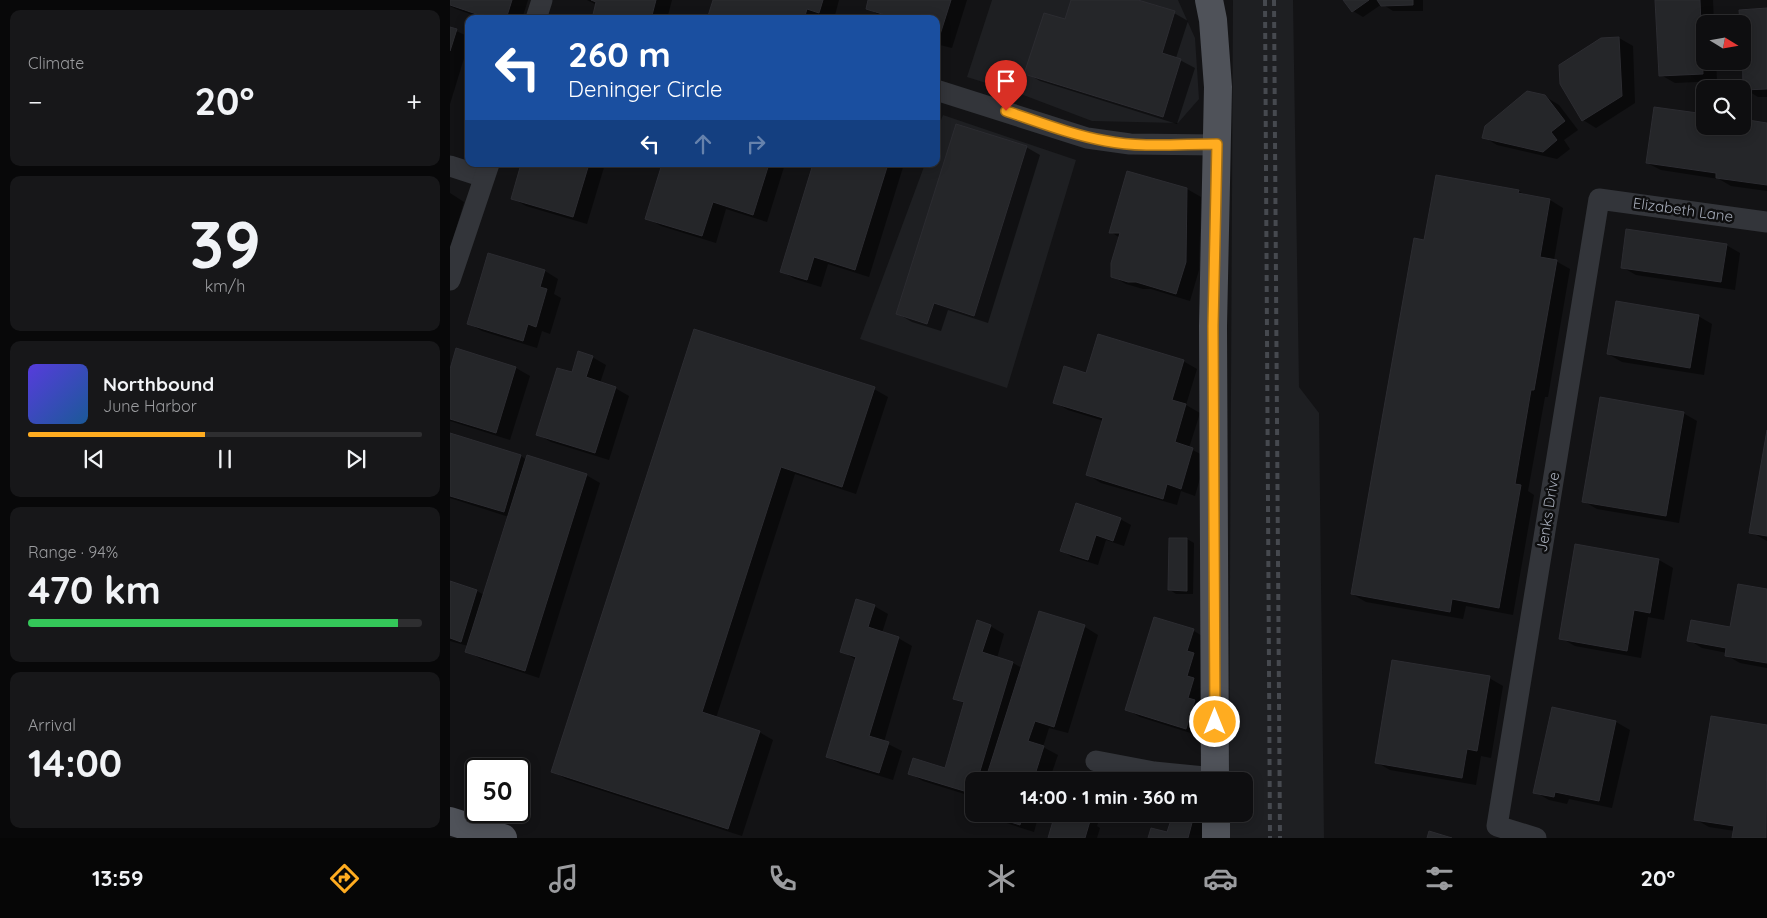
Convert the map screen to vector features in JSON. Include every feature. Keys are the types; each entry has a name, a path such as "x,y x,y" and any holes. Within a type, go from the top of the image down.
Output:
{"main road":[{"path":"1209,0 1213,20 1218,87 1213,326 1216,772"},
{"path":"450,821 503,838"},
{"path":"1216,822 1216,838"}],"street":[{"path":"537,15 542,0"},
{"path":"940,91 1087,138 1108,142 1130,144 1217,144"},
{"path":"450,166 486,170 450,280"},
{"name":"Elizabeth Lane","path":"1599,199 1767,222"},
{"name":"Jenks Drive","path":"1536,838 1497,826 1599,199"},
{"path":"1096,761 1154,772"}],"shaded area":[{"path":"992,0 1178,0 1195,38 1199,99 1178,123 1092,121 1018,93 967,77"},
{"path":"1233,0 1293,0 1299,387 1319,413 1324,838 1229,838 1229,822 1253,822 1253,772 1229,772"},
{"path":"943,115 1076,160 1007,388 860,339 924,167 940,167 940,123"}],"building":[{"path":"450,0 512,0 507,15 479,15 450,5"},
{"path":"591,0 656,0 652,15 593,15 596,2"},
{"path":"713,0 823,0 819,13 807,9 805,15 708,15"},
{"path":"868,0 951,0 940,35 940,15 885,15 866,9"},
{"path":"1071,0 1138,0 1175,11 1162,53 1181,59 1163,117 1024,74 1044,13 1065,19"},
{"path":"1343,0 1369,0 1352,12"},
{"path":"1377,0 1413,0 1413,5 1381,6"},
{"path":"1655,0 1700,0 1701,15 1696,15 1696,70 1703,70 1703,74 1659,76"},
{"path":"1767,8 1767,89 1751,90 1751,80 1743,80 1743,70 1751,70 1751,15 1739,15 1739,10"},
{"path":"450,27 457,29 450,51"},
{"path":"1619,37 1622,96 1582,121 1560,84 1559,65 1601,38"},
{"path":"1527,91 1545,95 1565,121 1551,132 1557,140 1543,152 1482,138 1485,126"},
{"path":"1654,107 1696,113 1696,135 1751,135 1751,120 1767,123 1767,185 1716,178 1716,173 1646,163"},
{"path":"956,124 1027,146 974,316 934,303 927,324 896,314"},
{"path":"520,167 588,167 573,217 511,199"},
{"path":"661,167 768,167 753,215 713,202 702,236 645,219"},
{"path":"812,167 887,167 855,270 814,257 807,280 780,272"},
{"path":"1127,171 1187,188 1186,262 1176,294 1111,277 1111,263 1120,233 1109,233"},
{"path":"1436,175 1519,190 1518,193 1550,199 1540,257 1557,260 1534,390 1531,390 1515,484 1521,485 1499,608 1452,599 1450,612 1351,594 1414,238 1424,240"},
{"path":"1626,229 1727,244 1721,282 1621,268"},
{"path":"488,253 545,270 540,287 547,289 536,327 528,324 523,341 467,324"},
{"path":"1616,301 1699,315 1690,368 1607,354"},
{"path":"694,329 875,387 842,487 781,467 702,712 760,731 728,829 551,772"},
{"path":"1098,334 1184,360 1172,400 1186,404 1175,442 1193,448 1181,489 1167,484 1163,499 1086,475 1103,418 1053,403 1064,366 1086,373"},
{"path":"456,348 516,367 496,433 450,419 450,369"},
{"path":"578,351 593,356 586,377 616,387 595,453 536,435 557,368 572,372"},
{"path":"1600,397 1684,412 1666,516 1582,502"},
{"path":"1767,430 1767,536 1749,533"},
{"path":"450,433 521,455 504,512 450,496"},
{"path":"527,455 587,474 525,671 465,652"},
{"path":"1076,503 1121,518 1113,541 1096,535 1088,560 1060,551"},
{"path":"1169,538 1187,538 1187,591 1168,590"},
{"path":"1575,544 1659,559 1650,613 1634,610 1627,651 1559,639"},
{"path":"450,581 477,590 461,642 450,638"},
{"path":"1738,584 1767,589 1767,663 1725,656 1726,648 1687,641 1691,620 1730,627"},
{"path":"856,599 875,605 868,627 899,637 869,736 889,742 879,773 826,757 856,657 840,652"},
{"path":"1039,611 1085,625 1054,727 1035,721 1028,741 1044,746 1036,772 988,772"},
{"path":"1154,617 1194,629 1187,651 1194,653 1187,676 1194,678 1188,698 1195,700 1186,729 1125,710"},
{"path":"977,620 991,625 982,652 1013,662 980,772 965,772 965,791 908,774 913,758 945,768 964,702 953,699"},
{"path":"1392,660 1490,676 1477,751 1467,749 1462,778 1375,763"},
{"path":"1552,707 1616,721 1599,801 1555,792 1554,797 1533,793"},
{"path":"1711,716 1767,725 1766,838 1732,838 1734,826 1694,820"},
{"path":"1053,822 1090,822 1085,838 1048,838"},
{"path":"1170,822 1192,822 1188,838 1148,838 1151,828 1167,832"},
{"path":"1429,831 1452,838 1427,838"}],"railway":[{"path":"1265,0 1270,838"},
{"path":"1274,0 1280,838"}],"route":[{"path":"1006,111 1087,138 1108,142 1130,144 1217,144 1213,326 1215,722"}]}
